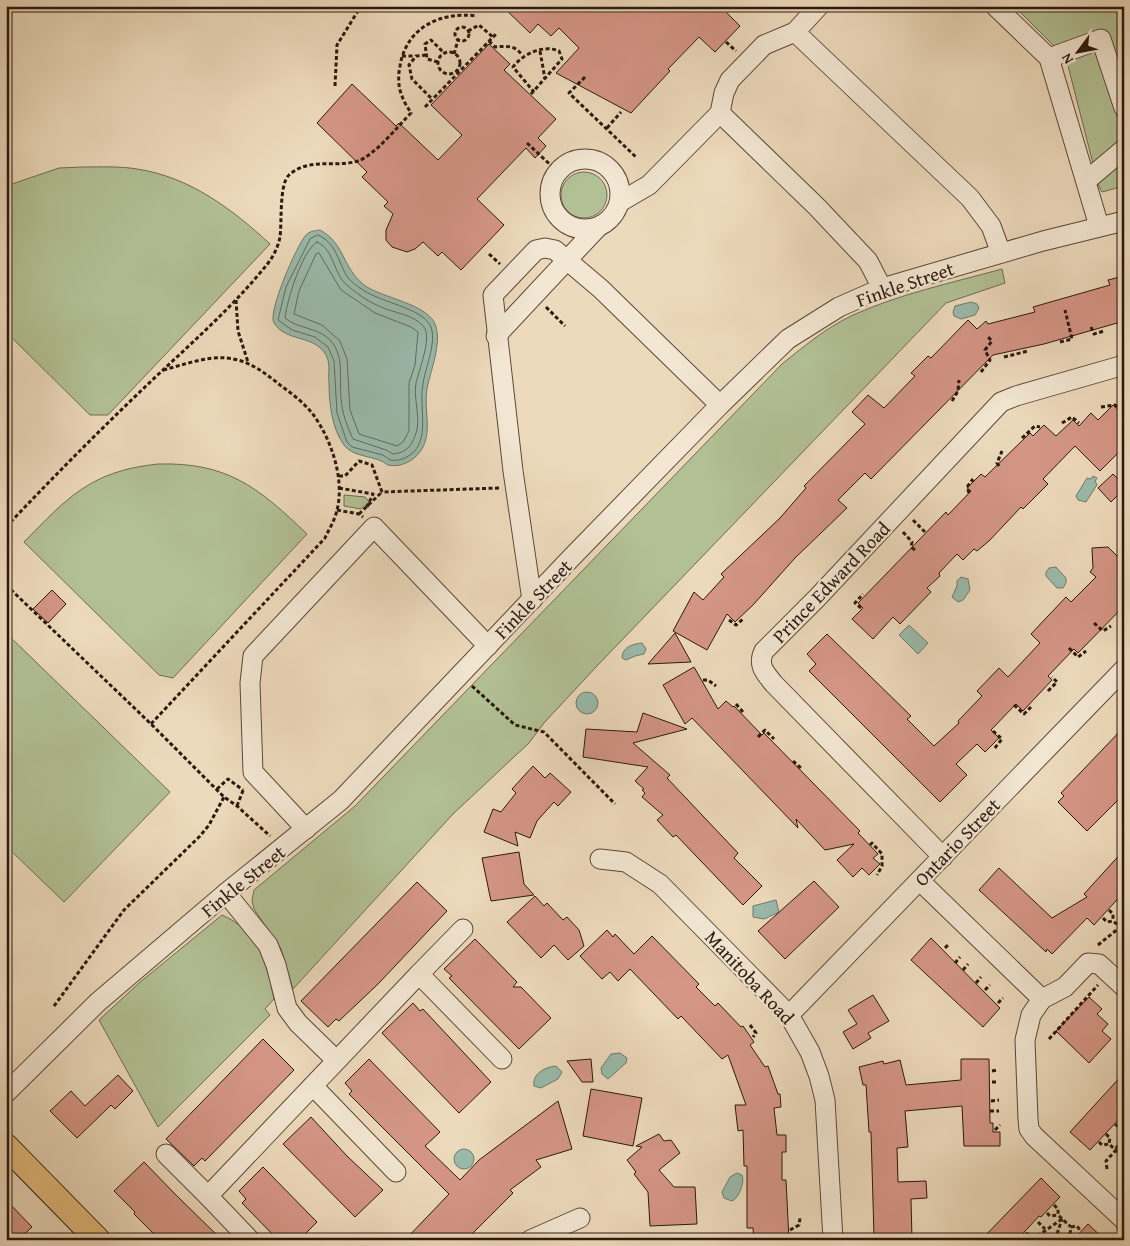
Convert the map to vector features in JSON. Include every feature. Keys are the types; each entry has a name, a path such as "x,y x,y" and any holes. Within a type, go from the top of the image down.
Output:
{"main road":[{"path":"6,1146 98,1240"}],"street":[{"path":"620,202 649,186 720,113 724,93 730,80 764,45 795,32 819,6"},
{"path":"995,6 1049,58 1099,226"},
{"path":"795,32 970,198 991,226 1001,253"},
{"path":"1049,58 1100,40 1124,108"},
{"path":"720,113 817,207 868,261 882,288"},
{"path":"1086,181 1124,149"},
{"path":"496,336 598,227 613,216 620,202 620,190 617,179 610,169 601,162 578,159 566,163 557,171 552,181 549,192 550,204 556,215 564,223 586,230 598,227"},
{"name":"Finkle Street","path":"6,1093 98,1002 341,800 720,405 788,339 839,307 882,288 1001,253 1124,220"},
{"path":"532,600 496,336 493,295 536,250 550,248 568,259 720,405"},
{"name":"Prince Edward Road","path":"943,857 774,684 761,665 764,651 1001,402 1124,365"},
{"path":"306,829 253,772 250,683 253,656 374,527 488,646"},
{"name":"Ontario Street","path":"789,1015 1124,669"},
{"name":"Manitoba Road","path":"600,859 626,862 660,884 789,1015 810,1052 825,1100 833,1240"},
{"path":"920,881 1042,999"},
{"path":"226,894 268,945 278,972 287,1008 298,1023 336,1060"},
{"path":"208,1196 463,929"},
{"path":"1124,987 1099,964 1092,962 1065,987 1042,999 1031,1015 1025,1040 1026,1108 1030,1129 1034,1136 1124,1220"},
{"path":"419,974 502,1059"},
{"path":"312,1086 396,1172"},
{"path":"166,1154 250,1240"},
{"path":"530,1240 580,1218"}],"path":[{"path":"335,86 337,45 361,6"},
{"path":"6,527 84,445 236,299 266,266 280,238 284,187 287,176 298,168 313,164 360,160 376,148 411,113 402,96 399,85 402,56 412,36 426,24 460,14 477,16"},
{"path":"444,54 438,62 439,69 445,74 455,72 459,64 454,54 458,40 455,34 458,29 464,28 468,30 479,25 494,37"},
{"path":"458,40 467,39 468,30"},
{"path":"425,107 497,33"},
{"path":"438,62 427,59 425,44 431,40 444,54 454,54"},
{"path":"489,41 495,47 511,46 518,49 522,55"},
{"path":"554,49 561,54 562,59 532,93 513,67 522,55 540,51 554,49"},
{"path":"540,51 545,79"},
{"path":"402,56 426,55"},
{"path":"416,56 409,65 412,79 432,99"},
{"path":"584,78 569,93 637,158"},
{"path":"607,128 621,112"},
{"path":"527,143 557,171"},
{"path":"236,299 238,331 248,362"},
{"path":"1060,342 1072,339 1065,310"},
{"path":"1091,327 1094,334 1104,331"},
{"path":"981,372 990,360 985,350 992,341 987,336"},
{"path":"1004,357 1028,352"},
{"path":"151,724 325,538 337,510 339,488 339,476 323,430 311,411 293,395 248,362 225,358 200,360 163,370"},
{"path":"952,401 958,391 959,380"},
{"path":"1101,407 1115,405 1124,412"},
{"path":"1062,423 1072,418 1079,423"},
{"path":"1022,438 1035,426 1040,427"},
{"path":"999,466 997,463 1002,451"},
{"path":"339,476 346,476 359,461 372,465 382,492"},
{"path":"969,493 967,487 973,480"},
{"path":"339,488 373,494 367,507"},
{"path":"359,514 382,492 502,488"},
{"path":"337,510 359,514 374,527"},
{"path":"890,520 912,542 911,547 915,550"},
{"path":"6,586 151,724 224,798 237,806 271,837"},
{"path":"861,608 856,603 863,594"},
{"path":"730,620 736,625 743,619"},
{"path":"1094,624 1103,631 1111,626"},
{"path":"1069,648 1078,657 1086,651"},
{"path":"460,676 515,725 544,732 615,804"},
{"path":"1048,691 1057,682 1052,677"},
{"path":"703,680 708,680 716,686"},
{"path":"736,704 744,712"},
{"path":"1014,705 1024,714 1031,707"},
{"path":"758,737 766,730 774,739"},
{"path":"993,730 1002,739 994,749"},
{"path":"794,761 802,769"},
{"path":"217,789 228,779 242,790 237,806"},
{"path":"54,1006 124,910 200,836 209,825 224,798"},
{"path":"870,844 872,843 882,854 882,866 877,874"},
{"path":"1118,900 1124,905"},
{"path":"1109,910 1113,914 1113,921"},
{"path":"1119,926 1124,914"},
{"path":"1103,918 1106,922 1113,921 1124,930"},
{"path":"1092,962 1096,948 1119,926 1124,924"},
{"path":"955,963 960,956"},
{"path":"964,970 968,964"},
{"path":"1049,1039 1109,973"},
{"path":"976,983 982,977"},
{"path":"985,990 990,985"},
{"path":"998,1003 1003,998"},
{"path":"750,1024 756,1034 753,1037"},
{"path":"992,1071 998,1070"},
{"path":"992,1082 998,1082"},
{"path":"991,1101 999,1100"},
{"path":"990,1111 1000,1111"},
{"path":"1107,1169 1106,1162 1116,1150 1124,1132 1115,1124"},
{"path":"995,1130 1000,1125"},
{"path":"1106,1134 1110,1138 1109,1144"},
{"path":"1099,1142 1102,1145 1109,1144 1123,1156 1124,1165"},
{"path":"1116,1150 1124,1146"},
{"path":"1054,1205 1058,1209 1058,1215 1071,1227"},
{"path":"1047,1213 1050,1216 1058,1215"},
{"path":"790,1230 798,1225 800,1218"},
{"path":"1026,1233 1033,1239 1062,1219"},
{"path":"1055,1240 1062,1219"},
{"path":"1038,1222 1045,1229"},
{"path":"1071,1227 1077,1226 1080,1230"},
{"path":"1071,1227 1070,1234 1073,1238"}],"shaded area":[{"path":"1014,6 1124,6 1124,186 1102,192 1099,187 1066,58"},
{"path":"59,168 130,168 175,179 209,196 241,219 270,244 108,415 90,415 6,332 6,186"},
{"path":"584,172 597,176 603,182 607,195 603,208 597,214 584,218 571,214 565,208 561,195 565,182 571,176"},
{"path":"1002,269 1005,283 946,303 596,667 544,723 529,743 453,814 293,989 281,949 254,909 252,901 254,890 355,806 782,364 824,332 869,308 906,295"},
{"path":"158,464 204,468 223,473 241,481 273,503 307,534 173,678 159,675 24,542 68,499 82,489 115,473"},
{"path":"344,495 365,497 369,502 361,509 344,506"},
{"path":"6,633 170,792 64,902 6,846"},
{"path":"222,915 245,930 259,949 268,973 274,999 265,1009 270,1015 158,1127 99,1020 139,983"}],"water":[{"path":"320,230 335,242 353,273 367,287 422,310 434,322 437,344 426,394 427,433 421,451 404,464 388,465 377,459 353,452 344,445 332,416 329,363 324,352 310,342 280,330 274,323 273,317 279,293 296,252 306,235"},
{"path":"971,302 977,304 979,308 975,315 961,319 954,316 955,306"},
{"path":"1093,476 1097,478 1095,481 1097,485 1086,502 1078,500 1076,496 1087,478 1091,479"},
{"path":"1056,567 1066,578 1063,588 1057,588 1046,576 1049,568"},
{"path":"961,577 968,579 970,590 963,600 958,602 952,597 957,581"},
{"path":"909,625 928,643 918,654 899,635"},
{"path":"642,643 646,649 644,654 626,660 622,658 622,654 626,649 632,645"},
{"path":"587,692 595,695 598,703 595,711 587,714 579,711 576,703 579,695"},
{"path":"776,900 779,912 764,919 753,917 753,906"},
{"path":"620,1053 627,1058 626,1063 608,1079 602,1074 601,1068 611,1054"},
{"path":"556,1066 562,1072 558,1079 541,1088 534,1086 537,1074 544,1069"},
{"path":"464,1149 471,1152 474,1159 471,1166 464,1169 457,1166 454,1159 457,1152"},
{"path":"737,1173 742,1175 742,1186 737,1197 732,1201 724,1198 722,1192 730,1177"}],"building":[{"path":"502,6 720,6 740,26 715,52 699,37 668,69 670,71 631,113 556,73 579,48 559,28 551,36 538,24 530,33"},
{"path":"489,44 510,64 504,70 556,119 538,138 546,146 535,158 526,148 477,199 504,225 461,270 442,252 438,256 423,242 415,249 407,252 392,247 386,240 386,230 393,214 384,206 388,202 362,177 367,172 317,123 352,84 396,126 399,123 438,160 462,135 431,105"},
{"path":"1124,276 1124,321 1044,344 993,355 871,479 865,473 838,500 847,508 795,558 753,605 735,622 727,614 707,650 673,631 694,592 703,600 724,577 721,574 780,518 806,488 804,486 865,424 852,412 868,395 884,408 915,376 911,373 928,356 931,358 968,320 977,329 986,321 988,324 1035,312 1033,307 1110,285 1108,280"},
{"path":"1113,405 1124,415 1124,447 1100,471 1075,446 1043,479 1048,484 1023,509 1021,507 989,541 977,551 974,549 963,560 957,554 939,573 940,576 927,588 931,592 900,624 893,617 873,639 852,619 863,608 858,603 946,512 948,515 971,491 967,488 981,474 985,477 1030,433 1033,436 1044,425 1056,436 1073,420 1079,426 1091,413 1098,420"},
{"path":"1113,474 1124,485 1124,489 1111,502 1098,488"},
{"path":"1108,547 1117,556 1124,549 1124,606 1078,653 1074,649 1048,676 1052,680 1023,711 1016,704 991,730 999,738 985,752 977,744 956,764 967,775 940,802 809,671 816,664 807,654 827,634 911,716 907,719 934,746 959,723 958,721 982,696 977,691 999,668 1008,677 1040,643 1031,634 1066,597 1071,602 1096,577 1090,572 1093,568 1092,548"},
{"path":"52,590 66,604 48,623 33,609"},
{"path":"675,633 691,662 648,664"},
{"path":"694,667 718,709 726,701 734,706 762,735 764,733 860,831 858,833 878,854 873,858 880,864 869,875 862,868 853,877 837,860 854,844 825,850 796,819 798,828 692,718 685,724 663,685"},
{"path":"643,713 687,729 633,743 670,775 667,778 738,853 734,858 762,886 743,905 676,835 673,837 657,820 663,815 642,797 645,793 642,790 644,789 635,781 648,767 583,757 586,729 637,732"},
{"path":"1124,727 1124,794 1087,831 1058,802 1064,796 1061,793"},
{"path":"533,766 545,778 550,773 571,792 558,806 554,802 537,821 530,838 515,832 518,846 484,832 493,809 501,812 516,793 512,789"},
{"path":"1124,850 1124,892 1094,925 1087,918 1052,954 1047,949 1046,952 979,890 999,868 1052,918 1087,897 1084,894"},
{"path":"519,852 524,884 534,895 491,901 482,858"},
{"path":"814,881 839,907 785,959 758,931"},
{"path":"417,882 447,911 378,984 339,1021 336,1019 328,1027 301,1001"},
{"path":"535,896 544,906 547,903 563,920 567,917 579,930 584,946 568,960 554,945 541,958 507,922"},
{"path":"607,930 613,937 615,934 634,954 652,936 699,984 696,987 715,1006 718,1003 741,1027 743,1026 754,1042 750,1045 765,1067 768,1066 778,1094 780,1094 781,1107 774,1108 777,1135 786,1135 786,1152 782,1152 782,1180 786,1180 789,1240 754,1240 753,1228 747,1228 747,1166 744,1166 743,1130 738,1131 735,1105 746,1105 728,1055 722,1059 681,1016 678,1019 630,969 618,981 610,972 602,979 580,956"},
{"path":"931,938 1000,1008 983,1027 911,960"},
{"path":"475,939 517,982 513,987 521,987 551,1018 519,1049 449,978 452,976 444,969"},
{"path":"873,995 889,1021 868,1033 871,1038 853,1049 843,1032 857,1024 848,1010"},
{"path":"1089,997 1102,1009 1097,1014 1108,1024 1102,1031 1111,1039 1089,1063 1056,1031"},
{"path":"413,1003 420,1011 423,1009 491,1082 459,1113 382,1033"},
{"path":"263,1039 294,1070 205,1161 202,1158 194,1166 166,1139"},
{"path":"369,1059 440,1132 425,1146 460,1180 479,1160 558,1101 572,1149 536,1160 541,1167 510,1190 513,1193 466,1240 405,1240 449,1194 349,1094 352,1091 345,1083"},
{"path":"591,1059 593,1082 582,1082 567,1061"},
{"path":"961,1059 989,1059 990,1123 993,1123 993,1132 1000,1132 1000,1146 964,1146 962,1106 905,1111 908,1147 897,1148 898,1182 926,1181 927,1198 911,1199 912,1240 889,1240 888,1236 874,1236 871,1132 869,1132 866,1085 863,1085 859,1067 883,1061 884,1064 900,1060 906,1085 961,1080"},
{"path":"1124,1073 1124,1114 1090,1150 1070,1132"},
{"path":"118,1075 133,1091 115,1109 111,1105 77,1138 50,1111 71,1091 85,1106"},
{"path":"591,1089 642,1098 633,1146 583,1136"},
{"path":"311,1117 347,1156 383,1190 355,1217 283,1144"},
{"path":"659,1134 664,1141 671,1140 680,1153 659,1170 674,1187 695,1187 697,1224 650,1226 648,1192 634,1174 636,1172 627,1160 642,1147 636,1146"},
{"path":"144,1162 222,1240 160,1240 134,1214 135,1212 114,1191"},
{"path":"263,1167 317,1222 299,1240 278,1240 242,1203 246,1199 239,1191"},
{"path":"1041,1178 1060,1197 1041,1217 1039,1216 1017,1240 981,1240"},
{"path":"6,1200 32,1227 18,1240 6,1240"},
{"path":"1088,1224 1105,1240 1073,1240"}],"waterway":[{"path":"6,11 11,6"}]}
